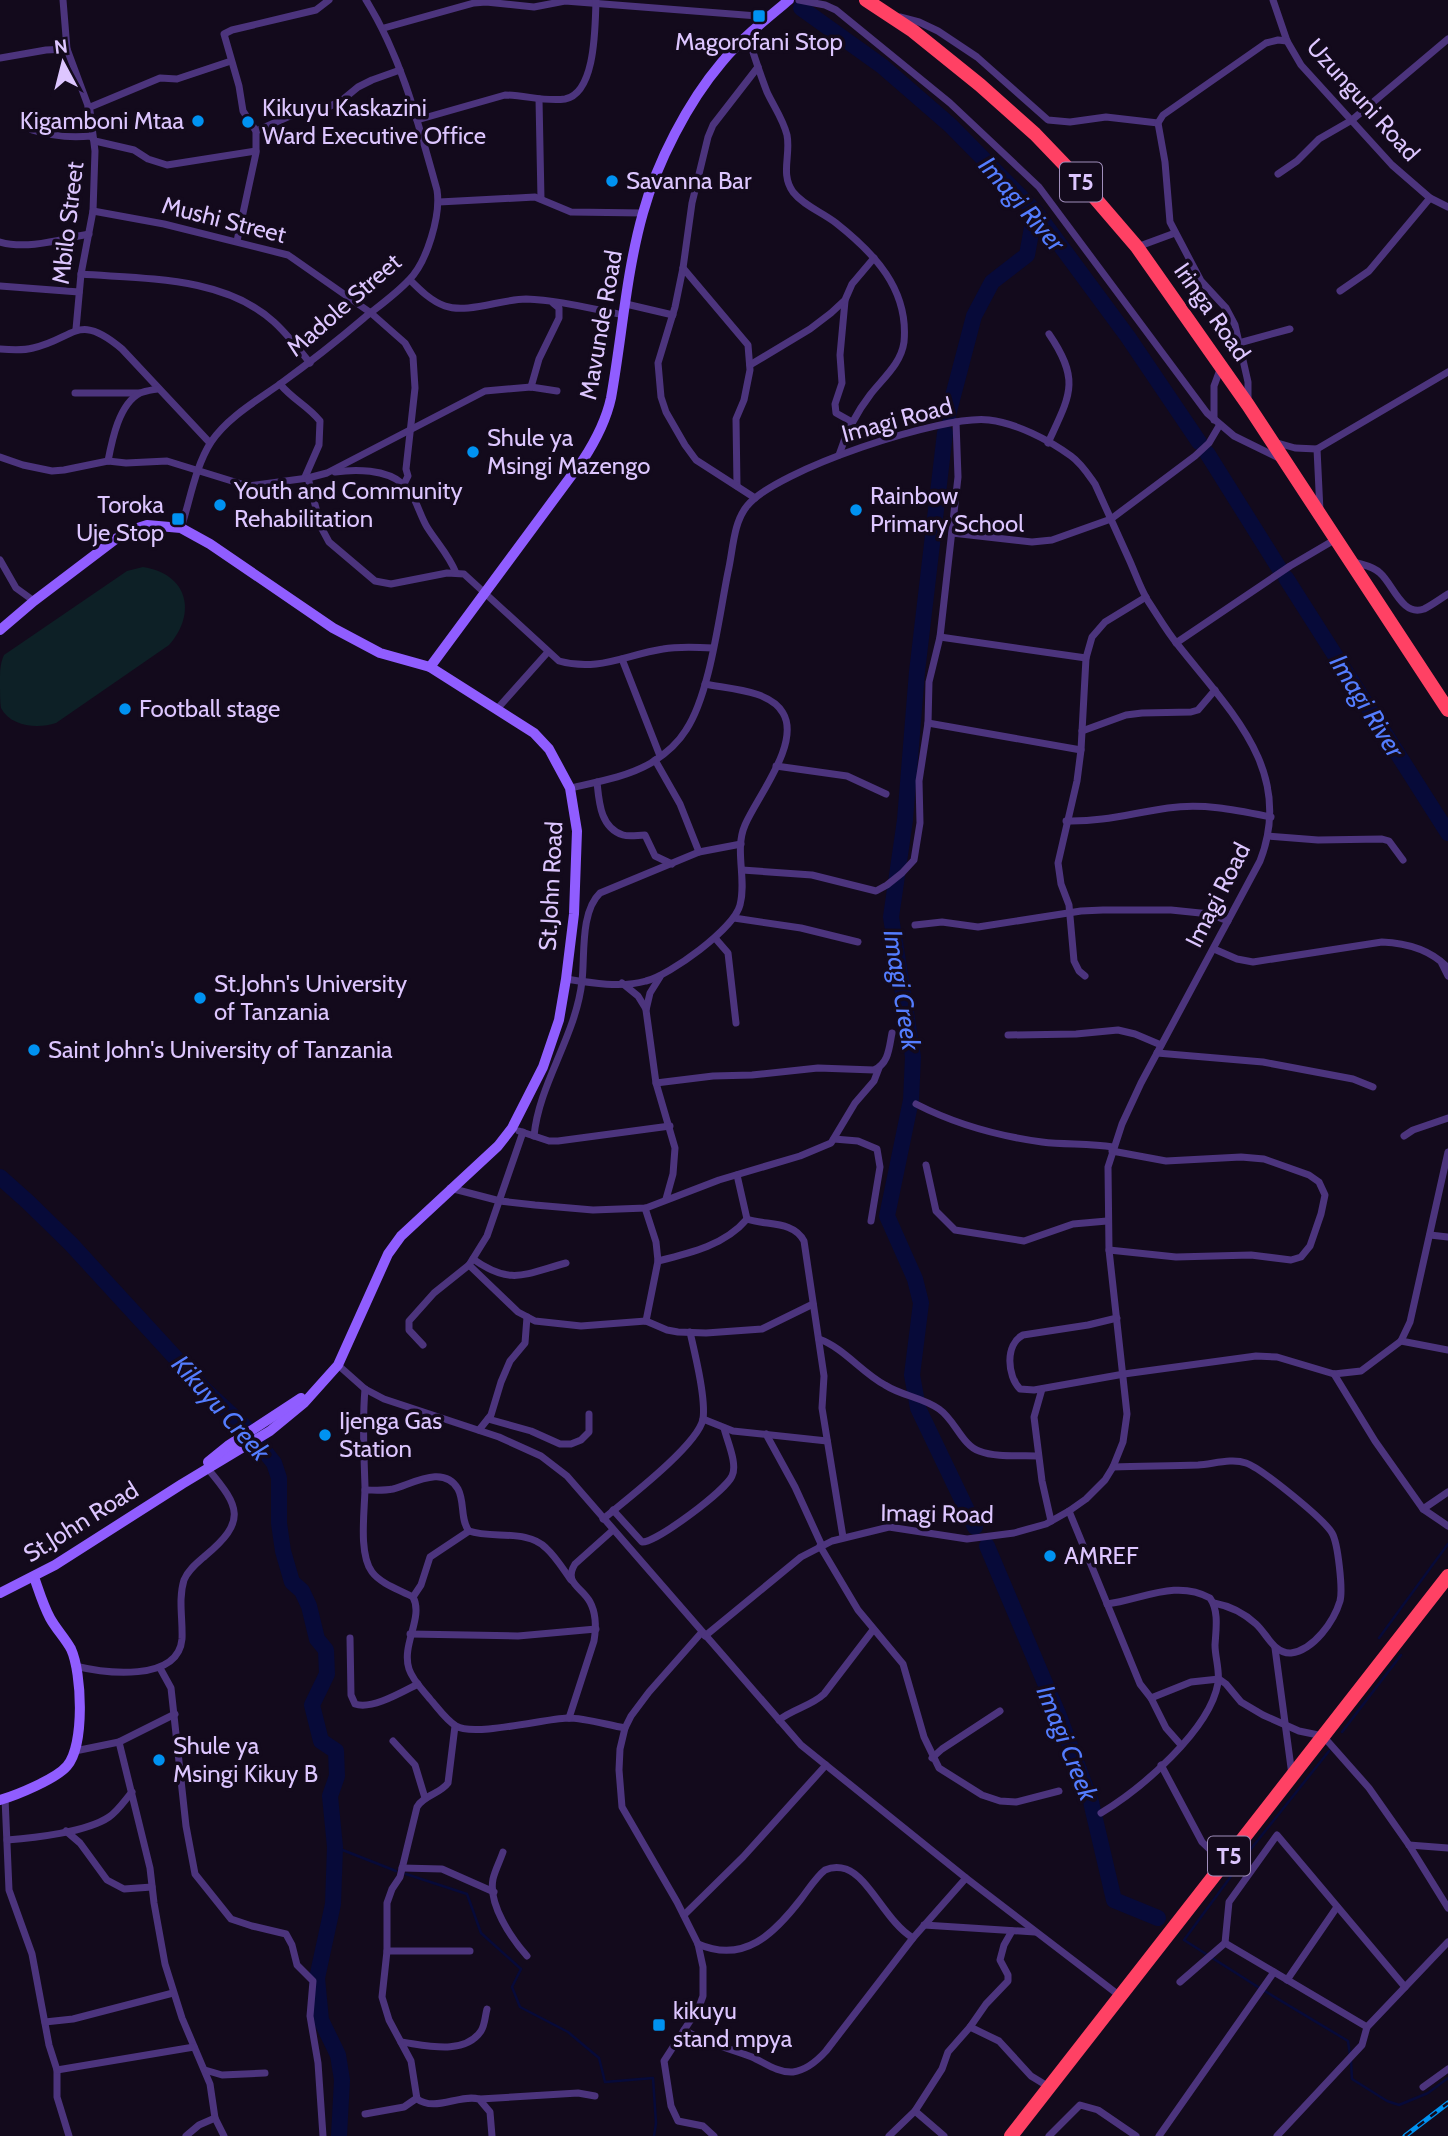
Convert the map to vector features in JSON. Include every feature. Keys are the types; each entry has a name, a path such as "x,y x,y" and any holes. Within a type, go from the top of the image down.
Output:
{"highway":[{"name":"Iringa Road","path":"867,0 913,32 1035,134 1137,247 1285,460 1448,710"},
{"name":"T5","path":"1011,2136 1448,1576"}],"street":[{"name":"Mbilo Street","path":"63,0 67,49 88,107 95,141 93,211 81,274 76,329"},
{"path":"237,241 256,151 256,131 243,111 239,86 224,34 316,10 329,0"},
{"path":"366,0 384,28 400,70 417,120 439,202 527,197 541,199 571,212 643,213"},
{"name":"Mavunde Road","path":"430,667 598,436 607,415 643,213 654,182 687,112 723,60 789,0"},
{"path":"799,0 836,10 950,103 1040,187 1216,423 1275,458 1285,460"},
{"name":"Uzunguni Road","path":"1273,0 1287,41 1301,65 1392,165 1430,198 1448,207"},
{"path":"384,28 474,3 534,7 565,1 596,2 769,17"},
{"path":"417,120 505,95 539,99 569,98 585,83 590,66 596,2"},
{"path":"889,15 919,22 954,41 977,57 1048,120 1070,122 1106,117 1158,123"},
{"path":"748,37 788,139 786,163 789,184 801,201 835,222 874,258 889,276 904,325 904,342 900,357 869,396 847,430 839,455"},
{"path":"1278,174 1297,161 1319,139 1352,120 1448,39"},
{"path":"1248,405 1248,382 1235,325 1226,308 1201,281 1170,222 1165,162 1158,123 1163,115 1261,47 1271,41 1287,41"},
{"path":"0,58 67,49"},
{"path":"88,107 160,78 177,79 231,61"},
{"path":"755,498 696,460 666,412 661,397 658,363 673,315 692,203 708,137 713,125 758,67"},
{"path":"256,131 290,116 324,109 372,80 400,70"},
{"path":"539,99 541,199"},
{"path":"32,130 75,138 91,136 95,141 134,150 148,159 167,165 256,151"},
{"path":"1340,291 1369,271 1430,198"},
{"name":"Madole Street","path":"181,528 210,443 237,415 310,363 410,280 426,250 439,202"},
{"name":"Mushi Street","path":"93,211 164,224 288,255 372,313 405,343 413,357 415,388 406,469 408,476 404,484"},
{"path":"1137,247 1175,233"},
{"path":"0,242 30,244 89,234"},
{"path":"852,422 836,413 835,404 842,383 840,355 845,300 852,284 874,258"},
{"path":"683,268 748,345 750,365 744,400 736,419 734,450 737,486"},
{"path":"81,274 176,283 228,295 253,307 273,321 310,363"},
{"path":"410,280 424,294 444,306 456,308 526,299 673,315"},
{"path":"0,286 79,292"},
{"path":"750,365 810,329 845,300"},
{"path":"531,387 538,359 559,318 559,308 551,301"},
{"path":"0,349 33,348 76,329 94,331 122,349 210,443"},
{"path":"1239,343 1290,329"},
{"path":"1048,443 1069,391 1069,370 1064,356 1049,334"},
{"path":"952,533 1032,542 1052,540 1111,519 1209,443 1216,423 1214,386 1221,366"},
{"path":"1272,442 1295,448 1317,449 1448,372"},
{"path":"280,384 294,401 303,403 320,421 319,445 306,477 328,542 375,581 391,584 464,574 547,653 559,661 576,666 601,665 662,649 713,648"},
{"path":"327,473 485,391 531,387 557,391"},
{"path":"75,393 139,393 157,389"},
{"path":"108,461 120,421 139,393"},
{"name":"Imagi Road","path":"570,788 639,769 657,758 686,730 705,684 736,532 746,506 755,498 783,480 839,455 956,422 990,420 1034,435 1071,456 1084,469 1095,484 1146,597 1176,643 1242,727 1259,758 1269,787 1268,836 1260,861 1141,1083 1108,1167 1109,1250 1127,1414 1125,1430 1113,1467 1095,1491 1069,1511 1051,1521 1014,1533 982,1538 955,1538 889,1527 844,1537 821,1546 801,1557 703,1634 649,1692 625,1728"},
{"path":"742,870 811,875 876,891 887,886 914,860 920,823 919,780 928,723 929,682 940,637 958,477 956,422"},
{"path":"1317,449 1321,515"},
{"path":"0,457 52,471 108,461 167,461 248,486 353,470 384,475 404,484 437,543 451,558 456,573"},
{"name":"St.John Road","path":"0,630 125,532 147,525 181,528 210,544 333,628 380,653 430,667 534,733 559,766 570,788 577,831 574,914 559,1020 543,1068 512,1128 485,1159 450,1188 401,1236 388,1254 338,1365 317,1389 232,1449"},
{"path":"1176,643 1290,566 1336,539"},
{"path":"0,560 16,588 34,601"},
{"path":"1350,561 1381,573 1400,602 1414,610 1422,610 1448,594"},
{"path":"1085,976 1074,961 1069,905 1061,884 1058,863 1077,781 1086,658 1092,637 1105,622 1146,597"},
{"path":"940,637 1086,658"},
{"path":"497,709 547,653"},
{"path":"622,659 657,758 680,804 699,852"},
{"path":"566,979 622,984 648,981 715,938 734,918 741,901 741,844 745,826 789,734 787,721 780,708 761,696 705,684"},
{"path":"1082,731 1142,713 1198,710 1215,690"},
{"path":"928,723 1081,750"},
{"path":"776,766 847,776 886,794"},
{"path":"597,782 605,821 620,834 645,835 655,856 672,864"},
{"path":"1066,821 1100,821 1168,808 1205,806 1220,806 1270,817"},
{"path":"1268,836 1318,840 1382,839 1389,841 1403,860"},
{"path":"534,1136 537,1110 567,1040 582,982 582,959 593,900 600,893 699,852 741,844"},
{"path":"915,925 942,922 978,927 1103,910 1171,910 1210,914 1228,921"},
{"path":"734,918 801,928 858,942"},
{"path":"715,938 728,953 736,1023"},
{"path":"1214,949 1237,959 1253,962 1382,942 1395,943 1430,953 1448,968"},
{"path":"1441,960 1448,976"},
{"path":"662,973 650,993 646,1010 656,1083 675,1148 674,1166 666,1199"},
{"path":"622,984 638,996 646,1010"},
{"path":"1007,1035 1076,1034 1118,1030 1135,1034 1159,1049 1263,1062 1353,1079 1373,1087"},
{"path":"450,1188 500,1201 593,1210 645,1208 800,1156 831,1143 834,1139 855,1103 874,1081 886,1059 892,1033"},
{"path":"656,1083 818,1068 879,1068"},
{"path":"916,1104 946,1119 992,1132 1044,1142 1113,1149 1156,1161 1241,1157 1264,1159 1309,1175 1320,1182 1325,1195 1310,1246 1301,1257 1291,1261 1251,1255 1176,1257 1109,1250"},
{"path":"1404,1136 1413,1130 1448,1118"},
{"path":"512,1128 558,1141 670,1126"},
{"path":"423,1345 409,1330 409,1321 434,1293 471,1262 487,1236 523,1132"},
{"path":"834,1139 858,1141 877,1149 880,1167 871,1221"},
{"path":"1117,1318 1023,1335 1015,1339 1011,1364 1015,1384 1020,1389 1042,1389 1124,1374 1256,1356 1295,1361 1334,1374 1361,1371 1401,1341 1410,1322 1448,1152"},
{"path":"926,1165 936,1210 951,1228 960,1232 1024,1241 1073,1224 1107,1221"},
{"path":"737,1175 747,1219"},
{"path":"645,1208 656,1242 658,1261 646,1321"},
{"path":"658,1261 723,1241 735,1233 747,1219"},
{"path":"747,1219 783,1225 794,1230 801,1236 806,1250 824,1388 821,1408 844,1537"},
{"path":"1430,1235 1448,1237"},
{"path":"471,1262 508,1276 566,1263"},
{"path":"471,1262 507,1302 527,1317 541,1323 581,1326 646,1321 667,1330 690,1332 762,1329 813,1304"},
{"path":"479,1430 494,1407 510,1361 525,1343 527,1317"},
{"path":"603,1519 699,1430 703,1419 690,1332"},
{"path":"819,1339 833,1344 879,1382 916,1396 941,1410 956,1425 971,1447 981,1452 1038,1456"},
{"path":"1401,1341 1448,1350"},
{"path":"338,1365 365,1389 384,1399 479,1430 541,1456 567,1476 801,1745 966,1878 1120,1996"},
{"path":"1334,1374 1374,1441 1423,1508 1448,1526"},
{"path":"365,1389 364,1542 370,1570 383,1582 413,1597 417,1610 410,1634 408,1665 418,1684 455,1726 473,1729 569,1718 625,1728 618,1770 622,1807 684,1915 698,1944 704,1967 703,1996 694,2016 664,2061 673,2115 681,2123 703,2126 714,2136"},
{"path":"1042,1389 1034,1417 1038,1456 1051,1521"},
{"path":"488,1419 531,1431 560,1444 571,1444 581,1440 589,1432 589,1414"},
{"path":"703,1419 724,1429 827,1441"},
{"path":"613,1510 642,1542 657,1538 732,1478 734,1471 724,1429"},
{"path":"766,1434 795,1487 821,1546 858,1610 903,1664 923,1737 939,1768 960,1783 1000,1801 1016,1802 1059,1791"},
{"path":"181,1484 208,1469 232,1449"},
{"path":"181,1484 232,1449"},
{"path":"1113,1467 1246,1463 1308,1508 1330,1530 1336,1545 1340,1603 1315,1643 1292,1653 1275,1648"},
{"path":"75,1665 109,1671 160,1668 174,1659 182,1642 183,1592 187,1575 228,1535 234,1521 228,1493 208,1469"},
{"path":"365,1490 392,1489 433,1477 445,1478 454,1484 460,1493 465,1526 469,1531"},
{"name":"St.John Road","path":"0,1593 34,1577 181,1484"},
{"path":"1423,1508 1448,1492"},
{"path":"1069,1511 1140,1684 1151,1698 1166,1728 1181,1745"},
{"path":"571,1580 571,1571 575,1564 613,1530"},
{"path":"413,1597 421,1585 430,1557 469,1531 527,1538 547,1548 590,1602 596,1629 569,1718"},
{"path":"34,1577 47,1611 70,1649 75,1665 80,1713 75,1751 61,1771 3,1799 9,1890 32,1954 57,2070 57,2097 69,2136"},
{"path":"1101,1813 1120,1801 1161,1765 1204,1719 1213,1702 1219,1679 1216,1665 1216,1614 1210,1598 1199,1592 1163,1590 1129,1602 1107,1604"},
{"path":"1214,1603 1227,1606 1254,1623 1266,1634 1275,1648 1292,1775"},
{"path":"410,1634 518,1636 596,1629"},
{"path":"779,1720 791,1711 815,1702 824,1694 873,1630"},
{"path":"349,1638 351,1695 355,1704 361,1706 387,1699 418,1684"},
{"path":"160,1668 171,1688 186,1826 195,1874 231,1919 286,1934 297,1965 313,1981 310,2016 318,2063 323,2136"},
{"path":"1151,1698 1191,1682 1219,1679 1251,1709 1299,1731 1323,1736 1368,1788 1409,1845 1448,1908"},
{"path":"932,1758 1000,1711"},
{"path":"75,1751 119,1742 175,1714"},
{"path":"417,2098 411,2061 383,2003 387,1903 402,1868 414,1815 420,1802 445,1788 448,1783 455,1726"},
{"path":"393,1741 415,1765 425,1798"},
{"path":"119,1742 150,1868 159,1932 173,1993 205,2070 212,2091 215,2119 224,2136"},
{"path":"684,1915 743,1857 826,1765"},
{"path":"1161,1765 1202,1842 1224,1863"},
{"path":"6,1840 36,1838 108,1818 132,1792"},
{"path":"66,1831 80,1843 107,1880 124,1889 152,1886"},
{"path":"1180,1983 1225,1942 1229,1902 1277,1835 1405,1987"},
{"path":"1409,1845 1448,1848"},
{"path":"503,1852 493,1881 494,1892 507,1931 527,1956"},
{"path":"698,1944 722,1952 753,1945 788,1916 823,1871 839,1867 850,1870 898,1927 913,1938"},
{"path":"402,1868 442,1870 494,1892"},
{"path":"684,2030 701,2040 751,2057 781,2071 796,2072 816,2062 913,1938 966,1878"},
{"path":"1287,1980 1337,1907"},
{"path":"924,1925 1036,1931"},
{"path":"890,2136 915,2111 942,2069 948,2052 1008,1981 1001,1964 1001,1955 1012,1931"},
{"path":"1225,1942 1367,2027"},
{"path":"1277,2136 1362,2045 1367,2027 1448,1942"},
{"path":"387,1951 470,1951"},
{"path":"1159,2136 1275,1972"},
{"path":"45,2022 73,2019 173,1993"},
{"path":"401,2042 455,2046 481,2032 487,2010"},
{"path":"970,2027 999,2041 1031,2076 1049,2087"},
{"path":"57,2070 194,2047"},
{"path":"1423,2087 1448,2069"},
{"path":"205,2070 222,2075 265,2073"},
{"path":"417,2098 430,2104 466,2097 479,2099 578,2093 595,2096"},
{"path":"365,2114 404,2107 417,2098"},
{"path":"479,2099 490,2112 492,2136"},
{"path":"1049,2136 1080,2105 1098,2110 1136,2136"},
{"path":"915,2111 944,2136"},
{"path":"186,2136 199,2125 215,2119"}],"shaded area":[{"path":"143,567 170,578 183,597 183,620 169,645 56,723 26,725 5,714 1,708 0,695 0,668 4,655 127,571"}],"waterway":[{"name":"Imagi River","path":"801,8 882,66 950,125 1035,211 1128,337 1199,442"},
{"name":"Imagi Creek","path":"948,415 974,316 992,282 1027,255 1035,211"},
{"name":"Imagi Creek","path":"945,433 917,672 905,820 891,917 913,1057 911,1100 887,1216 915,1279 921,1303 912,1375 918,1408 975,1527"},
{"name":"Imagi River","path":"1207,453 1279,568"},
{"name":"Imagi River","path":"1286,578 1448,833"},
{"name":"Kikuyu Creek","path":"0,1177 71,1244 205,1390 246,1428 274,1463 279,1478 279,1523 283,1551 292,1582 302,1591 309,1606 317,1639 326,1650 327,1674 312,1705 321,1741 336,1751 337,1776 330,1796 335,1847 333,1904 317,1978 321,2020 338,2055 342,2080 339,2136"},
{"path":"1379,1638 1448,1544"},
{"name":"Imagi Creek","path":"987,1546 1059,1716 1091,1802 1114,1900 1158,1918"},
{"path":"1342,1732 1401,1655"},
{"path":"1329,1751 1254,1845 1184,1940 1348,2041 1350,2055"},
{"path":"335,1847 396,1871"},
{"path":"406,1874 467,1894 481,1933 521,1969 512,1987 520,2007 568,2032 599,2058 605,2082 653,2078 656,2123 654,2136"},
{"name":"Imagi Creek","path":"1351,2061 1352,2079 1387,2101 1399,2105 1428,2093 1448,2078"}],"railway":[{"path":"1405,2136 1448,2103"}],"place":[{"name":"Magorofani Stop","path":"759,16"},
{"name":"Kigamboni Mtaa","path":"198,121"},
{"name":"Kikuyu Kaskazini Ward Executive Office","path":"248,122"},
{"name":"Savanna Bar","path":"612,181"},
{"name":"Shule ya Msingi Mazengo","path":"473,452"},
{"name":"Youth and Community Rehabilitation","path":"220,505"},
{"name":"Rainbow Primary School","path":"856,510"},
{"name":"Toroka Uje Stop","path":"178,519"},
{"name":"Football stage","path":"125,709"},
{"name":"St.John's University of Tanzania","path":"200,998"},
{"name":"Saint John's University of Tanzania","path":"34,1050"},
{"name":"Ijenga Gas Station","path":"325,1435"},
{"name":"AMREF","path":"1050,1556"},
{"name":"Shule ya Msingi Kikuy B","path":"159,1760"},
{"name":"kikuyu stand mpya","path":"659,2025"}]}
